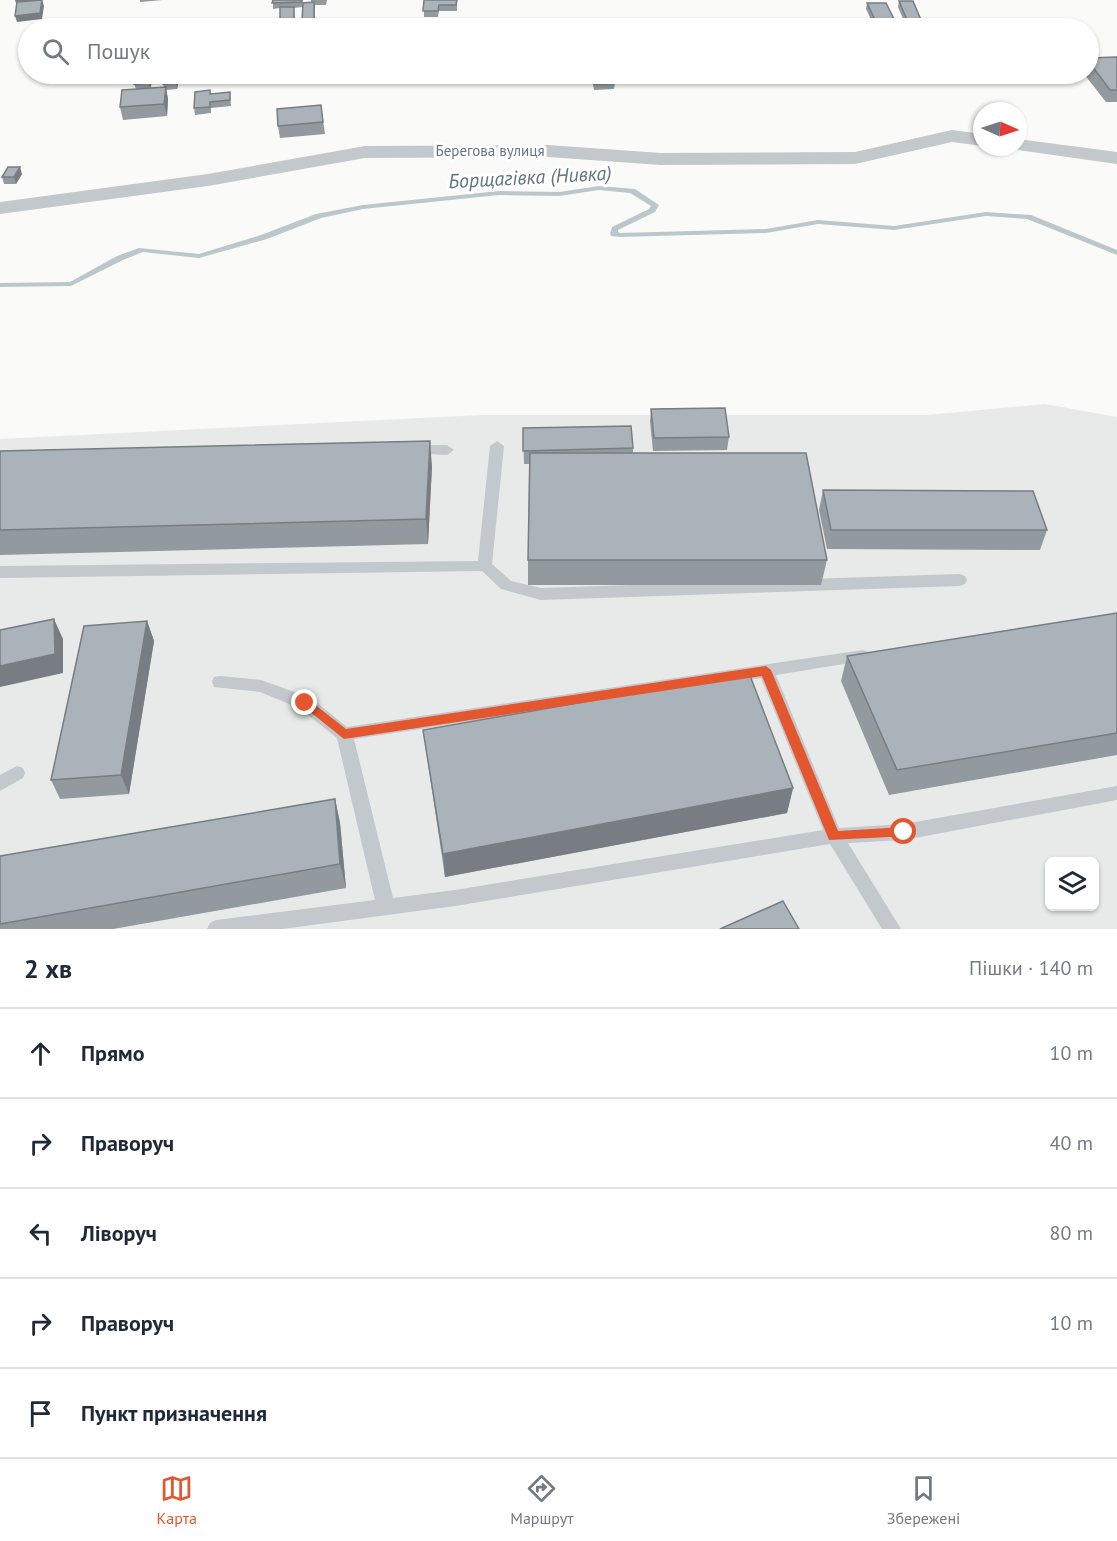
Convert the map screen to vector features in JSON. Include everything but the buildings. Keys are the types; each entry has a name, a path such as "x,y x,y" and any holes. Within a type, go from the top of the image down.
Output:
{"street":[{"name":"Берегова вулиця","path":"0,208 208,180 365,152 548,151 661,159 855,158 952,136 973,139"},
{"path":"1027,146 1117,158"}],"lane":[{"path":"485,566 497,446"},
{"path":"400,450 447,450"},
{"path":"0,572 485,566 506,585 541,594 960,580"},
{"path":"344,734 883,653"},
{"path":"766,670 834,836 892,929"},
{"path":"220,682 261,686 305,703 344,734 386,907"},
{"path":"0,783 17,773"},
{"path":"216,929 386,907 834,836 904,832 1117,793"}],"shaded area":[{"path":"1045,404 1117,417 1117,929 0,929 0,439 482,415 927,415"}],"waterway":[{"name":"Борщагівка (Нивка)","path":"0,285 71,284 120,258 142,250 199,256 264,237 319,216 363,207 499,193 559,194 599,188 632,191 655,205 652,210 615,229 614,234 620,235 766,231 818,222 894,228 986,214 1028,217 1117,253"}],"route":[{"path":"305,703 344,734 766,670 834,836 904,832"}]}
